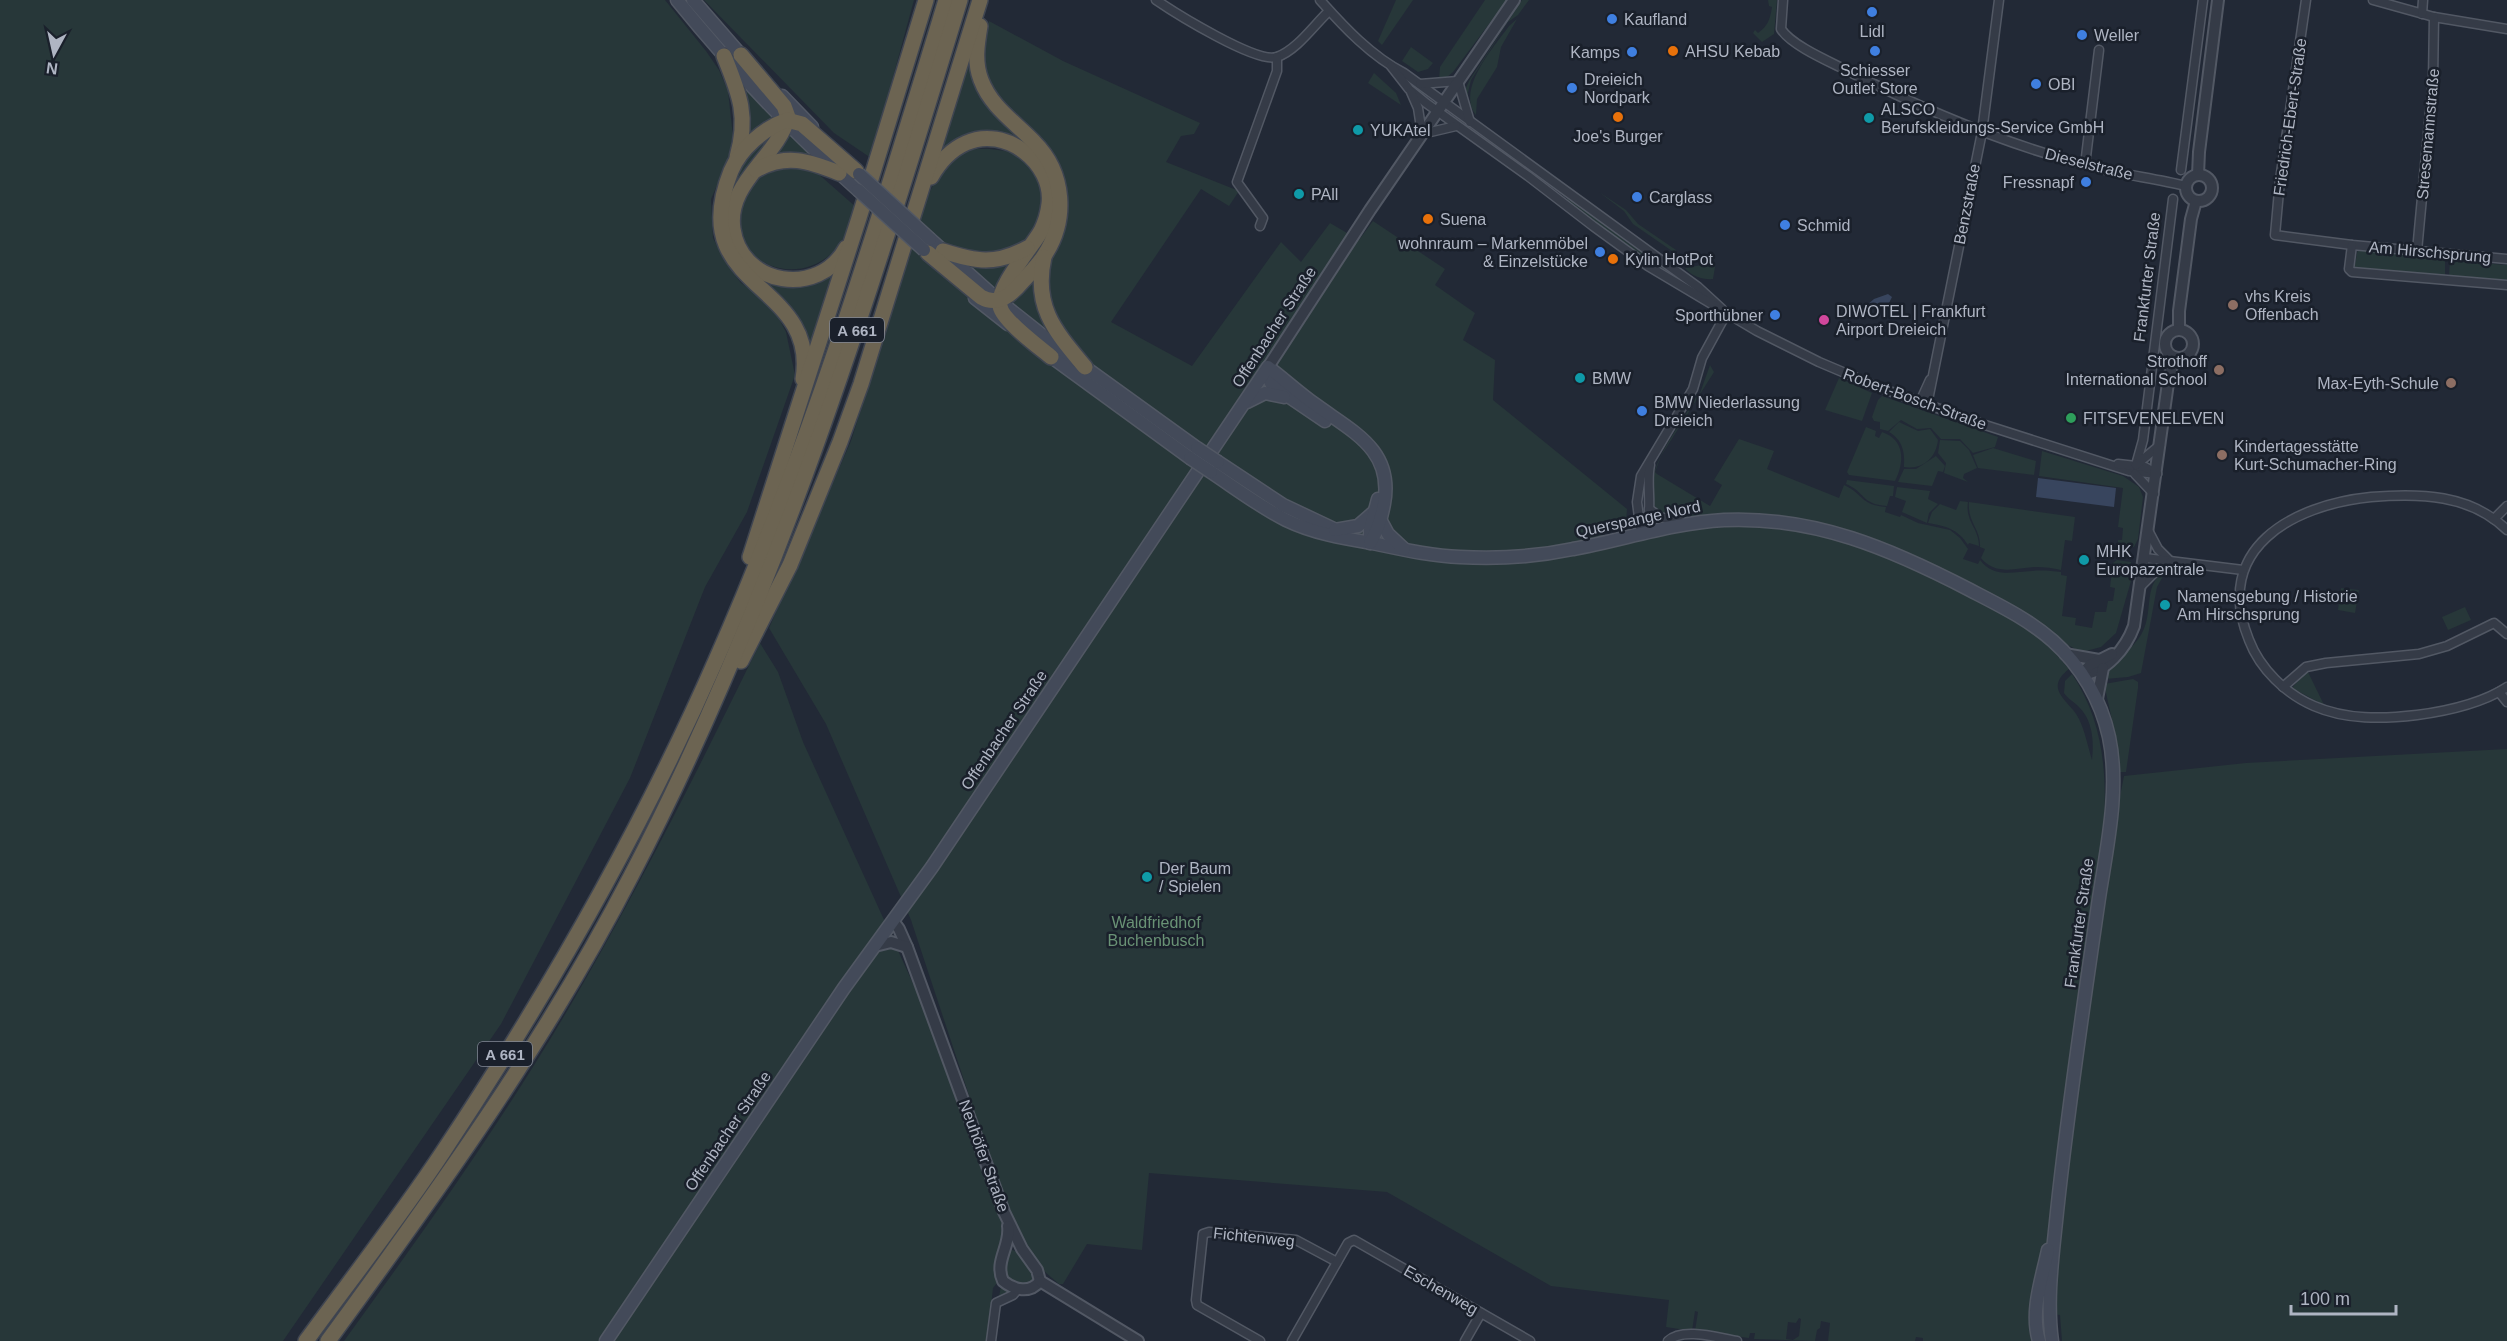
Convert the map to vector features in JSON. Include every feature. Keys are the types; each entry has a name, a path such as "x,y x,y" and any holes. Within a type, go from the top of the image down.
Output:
{"highway":[{"path":"726,637 732,611 793,429 926,0"},
{"name":"A 661","path":"306,1341 442,1154 530,1014 597,896 674,750 726,637 787,488 841,337 946,0"},
{"name":"A 661","path":"328,1341 455,1164 547,1024 632,876 716,699 779,546 831,408 909,170 960,0"},
{"path":"919,198 982,0"},
{"path":"982,0 977,54 981,80 999,109 1045,155 1053,168 1059,186 1060,205 1057,224 1044,257 1040,282 1044,306 1059,335 1085,367"},
{"path":"741,55 788,113 787,120 756,170 739,192 732,213 732,226 742,253 751,264 767,275 782,280 809,279 824,272 843,254 859,218"},
{"path":"724,56 743,111 743,129 736,158 722,197 721,231 731,257 773,299 791,320 799,334 803,350 804,375 793,429"},
{"path":"736,158 763,134 787,120 802,124 857,173"},
{"path":"919,198 942,160 965,143 983,138 1010,143 1038,164 1049,192 1045,221 1009,279 999,301 1005,315 1051,357"},
{"path":"756,170 771,162 792,158 839,173"},
{"name":"A 661","path":"716,699 734,675 790,565 840,442 861,384 919,198"},
{"path":"931,248 989,261 1011,256 1030,247"},
{"path":"931,248 981,297 991,301 999,301 1019,285 1044,257"}],"main road":[{"path":"678,0 724,56 839,173 931,248"},
{"path":"693,0 741,55 931,248 970,294 1051,357 1214,467 1282,505 1335,530 1370,543 1370,530 1386,495 1385,478 1374,450 1359,436 1268,368"},
{"path":"999,301 1193,453"},
{"path":"1268,368 1270,383 1294,402 1351,438 1367,453 1378,476 1378,516 1388,534 1405,550"},
{"name":"Offenbacher Straße","path":"606,1341 875,946 932,867 1268,368"},
{"path":"1244,404 1265,393 1275,394 1294,402"},
{"name":"Querspange Nord","path":"1214,467 1272,513 1314,531 1405,550 1460,557 1521,556 1578,549 1686,524 1733,520 1775,522 1825,531 1869,542 1919,564 2014,613 2051,639 2082,674"},
{"path":"1335,530 1358,526 1378,516"},
{"name":"Frankfurter Straße","path":"2039,1341 2036,1324 2038,1297 2060,1180 2111,806 2112,760 2109,737 2097,699 2082,674"},
{"name":"Frankfurter Straße","path":"2052,1341 2050,1326 2060,1180"}],"street":[{"path":"1156,0 1250,53 1265,57 1277,57 1291,48 1329,11"},
{"path":"1320,0 1359,40 1391,66 1420,84 1440,107"},
{"name":"Offenbacher Straße","path":"1268,368 1440,107 1514,0"},
{"name":"Dieselstraße","path":"1783,0 1780,25 1784,34 1824,58 1933,112 1982,132 2085,165 2187,186"},
{"name":"Benzstraße","path":"1924,404 1934,372 1982,132 1999,0"},
{"path":"2181,170 2203,0"},
{"path":"2198,175 2218,0"},
{"name":"Friedrich-Ebert-Straße","path":"2275,235 2280,180 2306,0"},
{"path":"2373,0 2434,17 2507,29"},
{"path":"2422,14 2423,0"},
{"name":"Stresemannstraße","path":"2418,251 2433,80 2434,17"},
{"path":"2085,165 2100,50"},
{"path":"1260,226 1263,218 1237,182 1277,71 1277,57"},
{"path":"1391,66 1409,89 1418,108 1422,134 1456,126"},
{"path":"1420,84 1458,81 1470,122"},
{"path":"1409,89 1440,107"},
{"name":"Robert-Bosch-Straße","path":"1440,107 1470,122 1698,287 1726,314"},
{"name":"Robert-Bosch-Straße","path":"1440,107 1456,126 1528,176 1648,266 1726,314 1837,370 1924,404 2112,464 2157,474"},
{"path":"2198,175 2210,181 2212,189 2208,197 2196,201 2188,194 2187,186 2191,178 2198,175"},
{"name":"Frankfurter Straße","path":"2134,469 2143,440 2174,199"},
{"path":"2179,330 2180,302 2196,201"},
{"name":"Am Hirschsprung","path":"2275,235 2352,245 2507,259"},
{"name":"Am Hirschsprung","path":"2352,245 2349,269 2352,272 2507,285"},
{"path":"1641,533 1637,506 1640,482 1693,389 1702,358 1726,314"},
{"path":"2179,330 2189,335 2192,346 2188,355 2174,357 2166,348 2166,340 2170,333 2179,330"},
{"path":"2082,674 2093,673 2120,650 2127,641 2133,626 2149,532 2168,383 2174,357"},
{"path":"2154,494 2134,469 2160,445"},
{"path":"1641,533 1647,524 1648,477 1656,451"},
{"path":"2507,530 2494,519 2466,504 2439,497 2393,496 2351,499 2315,509 2277,527 2251,555 2243,570 2239,602 2244,628 2260,662 2283,687 2317,707 2352,717 2435,712 2461,706 2503,689 2507,702"},
{"path":"2494,519 2507,506"},
{"path":"1649,509 1660,517 1686,524"},
{"path":"2149,532 2158,549 2171,562"},
{"path":"2145,558 2243,570"},
{"path":"2141,586 2155,572 2171,562"},
{"path":"2283,687 2306,668 2419,654 2447,646 2494,623 2507,634"},
{"path":"2066,654 2101,664"},
{"path":"2097,699 2101,664"},
{"name":"Neuhöfer Straße","path":"893,921 907,946 1004,1212 1022,1249 1037,1270 1040,1281"},
{"path":"875,946 891,942 907,946"},
{"path":"1004,1212 1009,1234 1000,1263 1001,1275 1008,1284 1018,1289 1031,1288 1040,1281 1138,1341"},
{"name":"Fichtenweg","path":"1260,1341 1197,1305 1203,1234 1209,1232 1296,1240 1337,1262"},
{"name":"Eschenweg","path":"1337,1262 1352,1240 1530,1341"},
{"path":"1004,1251 1014,1247 1022,1249"},
{"path":"1292,1341 1337,1262"},
{"path":"991,1341 996,1304 1018,1289"},
{"path":"1465,1341 1481,1313"},
{"path":"1668,1341 1675,1336 1685,1335 1737,1341"}],"green space":[{"path":"0,0 665,0 706,51 719,70 728,91 733,136 727,163 711,199 713,238 726,263 741,283 760,296 777,315 786,332 795,375 747,512 705,587 630,778 501,1024 283,1341 0,1341"},
{"path":"704,0 914,0 871,158 834,133"},
{"path":"1396,0 1413,0 1382,45 1378,41"},
{"path":"1485,0 1507,0 1453,72 1439,80 1440,67"},
{"path":"1522,0 1529,0 1518,15 1508,22 1471,80 1466,101 1465,90 1469,81"},
{"path":"1768,0 1777,0 1774,34 1762,42 1753,33 1755,30 1758,33 1768,22 1772,7 1769,6"},
{"path":"1517,19 1501,47 1497,67 1477,99 1476,115 1471,105 1471,93 1479,69 1509,26"},
{"name":"Waldfriedhof Buchenbusch","path":"989,21 1063,61 1200,123 1194,134 1181,136 1166,162 1239,191 1229,206 1201,189 1111,322 1192,366 1281,242 1301,262 1330,223 1359,240 1373,221 1445,269 1435,285 1475,313 1463,340 1495,360 1493,400 1627,509 1626,522 1604,534 1608,549 1682,530 1739,526 1793,530 1838,538 1921,571 2018,622 2047,644 2069,669 2061,676 2058,689 2079,719 2092,760 2090,724 2083,712 2064,693 2065,681 2072,674 2097,728 2105,786 2104,826 2114,827 2124,776 2246,763 2507,749 2507,1341 2062,1341 2060,1315 2034,1312 2033,1341 1923,1341 1923,1338 1916,1337 1915,1341 1828,1341 1830,1323 1821,1321 1815,1341 1754,1339 1755,1333 1750,1333 1749,1338 1695,1331 1698,1312 1695,1311 1692,1331 1666,1327 1669,1300 1551,1286 1387,1192 1149,1173 1142,1250 1087,1244 1063,1284 1059,1284 1037,1265 1015,1224 999,1186 911,920 826,724 769,628 851,441 928,196 936,180 952,159 961,153 984,149 1016,153 988,136 936,161 969,55 1012,118 985,76 980,57","holes":["1799,1318 1801,1319 1799,1336 1793,1340 1786,1339 1788,1322 1796,1323"]},
{"path":"1411,47 1433,63 1428,69 1418,72 1402,61"},
{"path":"1374,73 1396,93 1401,105 1368,83"},
{"path":"743,82 775,118 745,144 739,84"},
{"path":"779,128 728,232 776,283 844,259 808,365 807,347 727,239 736,168 750,151"},
{"path":"787,131 816,158 764,162"},
{"path":"793,165 815,171 857,208 845,237 833,252 818,263 802,268 785,269 770,265 756,257 746,245 741,229 742,210 748,191 753,184 774,171"},
{"path":"1599,192 1626,210 1638,224 1676,250 1675,253 1633,224 1624,211"},
{"path":"1569,197 1628,243 1703,294 1633,250 1566,200"},
{"path":"2358,249 2445,257 2445,276 2354,269"},
{"path":"2450,258 2454,261 2507,265 2507,282 2449,277"},
{"path":"1712,263 1715,267 1713,279 1698,277 1685,268"},
{"path":"1710,365 1714,372 1699,395"},
{"path":"1839,378 1872,393 1862,421 1825,410"},
{"path":"1697,395 1699,396 1662,455"},
{"path":"1882,396 1998,437 1995,447 1973,453 1960,439 1941,439 1931,428 1917,429 1901,420 1888,431 1880,429 1880,422 1874,421 1872,417 1878,400"},
{"path":"1899,422 1918,431 1930,429 1938,440 1935,452 1923,465 1904,467 1902,447 1894,435 1889,432"},
{"path":"1866,427 1876,431 1875,436 1879,438 1882,432 1890,436 1899,446 1901,459 1895,481 1849,475 1847,472"},
{"path":"1739,439 1774,451 1767,469 1839,498 1844,485 1867,502 1886,507 1885,512 1950,530 1968,549 1963,559 1978,564 1980,560 1985,566 2004,573 2061,572 2061,575 2067,576 2062,616 2076,618 2075,625 2092,628 2095,612 2106,612 2108,601 2113,601 2115,588 2110,587 2113,563 2117,560 2131,562 2131,581 2116,633 2101,647 2082,652 2065,643 2018,609 1942,569 1891,547 1809,522 1753,514 1675,516 1664,514 1655,507 1651,493 1652,479 1660,458 1655,472 1657,474 1710,506 1722,485 1714,480"},
{"path":"1940,440 1960,441 1969,450 1977,468 1964,474 1963,478 1968,482 1944,473 1946,463 1938,453"},
{"path":"1993,448 2036,461 2034,475 1978,468 1973,455"},
{"path":"2042,451 2123,476 2139,487 2143,497 2138,539 2134,547 2118,544 2118,540 2122,540 2123,528 2118,527 2123,488 2039,476"},
{"path":"1936,456 1945,466 1943,472 1938,471 1932,486 1898,482 1904,469 1916,469"},
{"path":"1847,480 1894,486 1893,496 1890,496 1887,506 1872,503 1846,484"},
{"path":"1897,487 1930,491 1928,499 1938,504 1929,513 1927,523 1902,512 1906,501 1895,497"},
{"path":"1960,501 1968,502 1968,515 1977,534 1979,546 1969,543 1968,545 1951,529 1928,523 1932,512 1940,504 1956,510"},
{"path":"1969,502 2075,517 2072,541 2065,540 2061,570 2036,567 2007,570 1987,564 1981,558 1985,549 1980,547 1970,515"},
{"path":"2167,569 2157,587 2141,673 2128,677 2105,679 2143,631 2154,582"},
{"path":"2341,588 2359,590 2355,613 2338,610"},
{"path":"2465,607 2471,620 2448,630 2442,617"},
{"path":"760,643 778,672 803,742 926,1012 1006,1227 1003,1247 1008,1291 999,1297 1001,1286 997,1283 993,1288 987,1341 344,1341 489,1134 570,1006 668,826"},
{"path":"2307,670 2324,705 2292,688"},
{"path":"2133,679 2138,682 2138,688 2126,772 2120,772 2117,742 2104,684"},
{"path":"1012,1250 1020,1252 1032,1266 1034,1282 1024,1286 1007,1279 1004,1264 1008,1252"}],"water":[{"path":"1888,294 1892,297 1888,305 1871,306 1866,316 1861,316 1860,311 1874,299"},
{"path":"2038,478 2116,488 2114,507 2036,497"}],"place":[{"name":"Lidl","path":"1872,12"},
{"name":"Kaufland","path":"1612,19"},
{"name":"Weller","path":"2082,35"},
{"name":"AHSU Kebab","path":"1673,51"},
{"name":"Schiesser Outlet Store","path":"1875,51"},
{"name":"Kamps","path":"1632,52"},
{"name":"OBI","path":"2036,84"},
{"name":"Dreieich Nordpark","path":"1572,88"},
{"name":"Joe's Burger","path":"1618,117"},
{"name":"ALSCO Berufskleidungs-Service GmbH","path":"1869,118"},
{"name":"YUKAtel","path":"1358,130"},
{"name":"Fressnapf","path":"2086,182"},
{"name":"PAll","path":"1299,194"},
{"name":"Carglass","path":"1637,197"},
{"name":"Suena","path":"1428,219"},
{"name":"Schmid","path":"1785,225"},
{"name":"wohnraum – Markenmöbel & Einzelstücke","path":"1600,252"},
{"name":"Kylin HotPot","path":"1613,259"},
{"name":"vhs Kreis Offenbach","path":"2233,305"},
{"name":"Sporthübner","path":"1775,315"},
{"name":"DIWOTEL | Frankfurt Airport Dreieich","path":"1824,320"},
{"name":"Strothoff International School","path":"2219,370"},
{"name":"BMW","path":"1580,378"},
{"name":"Max-Eyth-Schule","path":"2451,383"},
{"name":"BMW Niederlassung Dreieich","path":"1642,411"},
{"name":"FITSEVENELEVEN","path":"2071,418"},
{"name":"Kindertagesstätte Kurt-Schumacher-Ring","path":"2222,455"},
{"name":"MHK Europazentrale","path":"2084,560"},
{"name":"Namensgebung / Historie Am Hirschsprung","path":"2165,605"},
{"name":"Der Baum / Spielen","path":"1147,877"}]}
